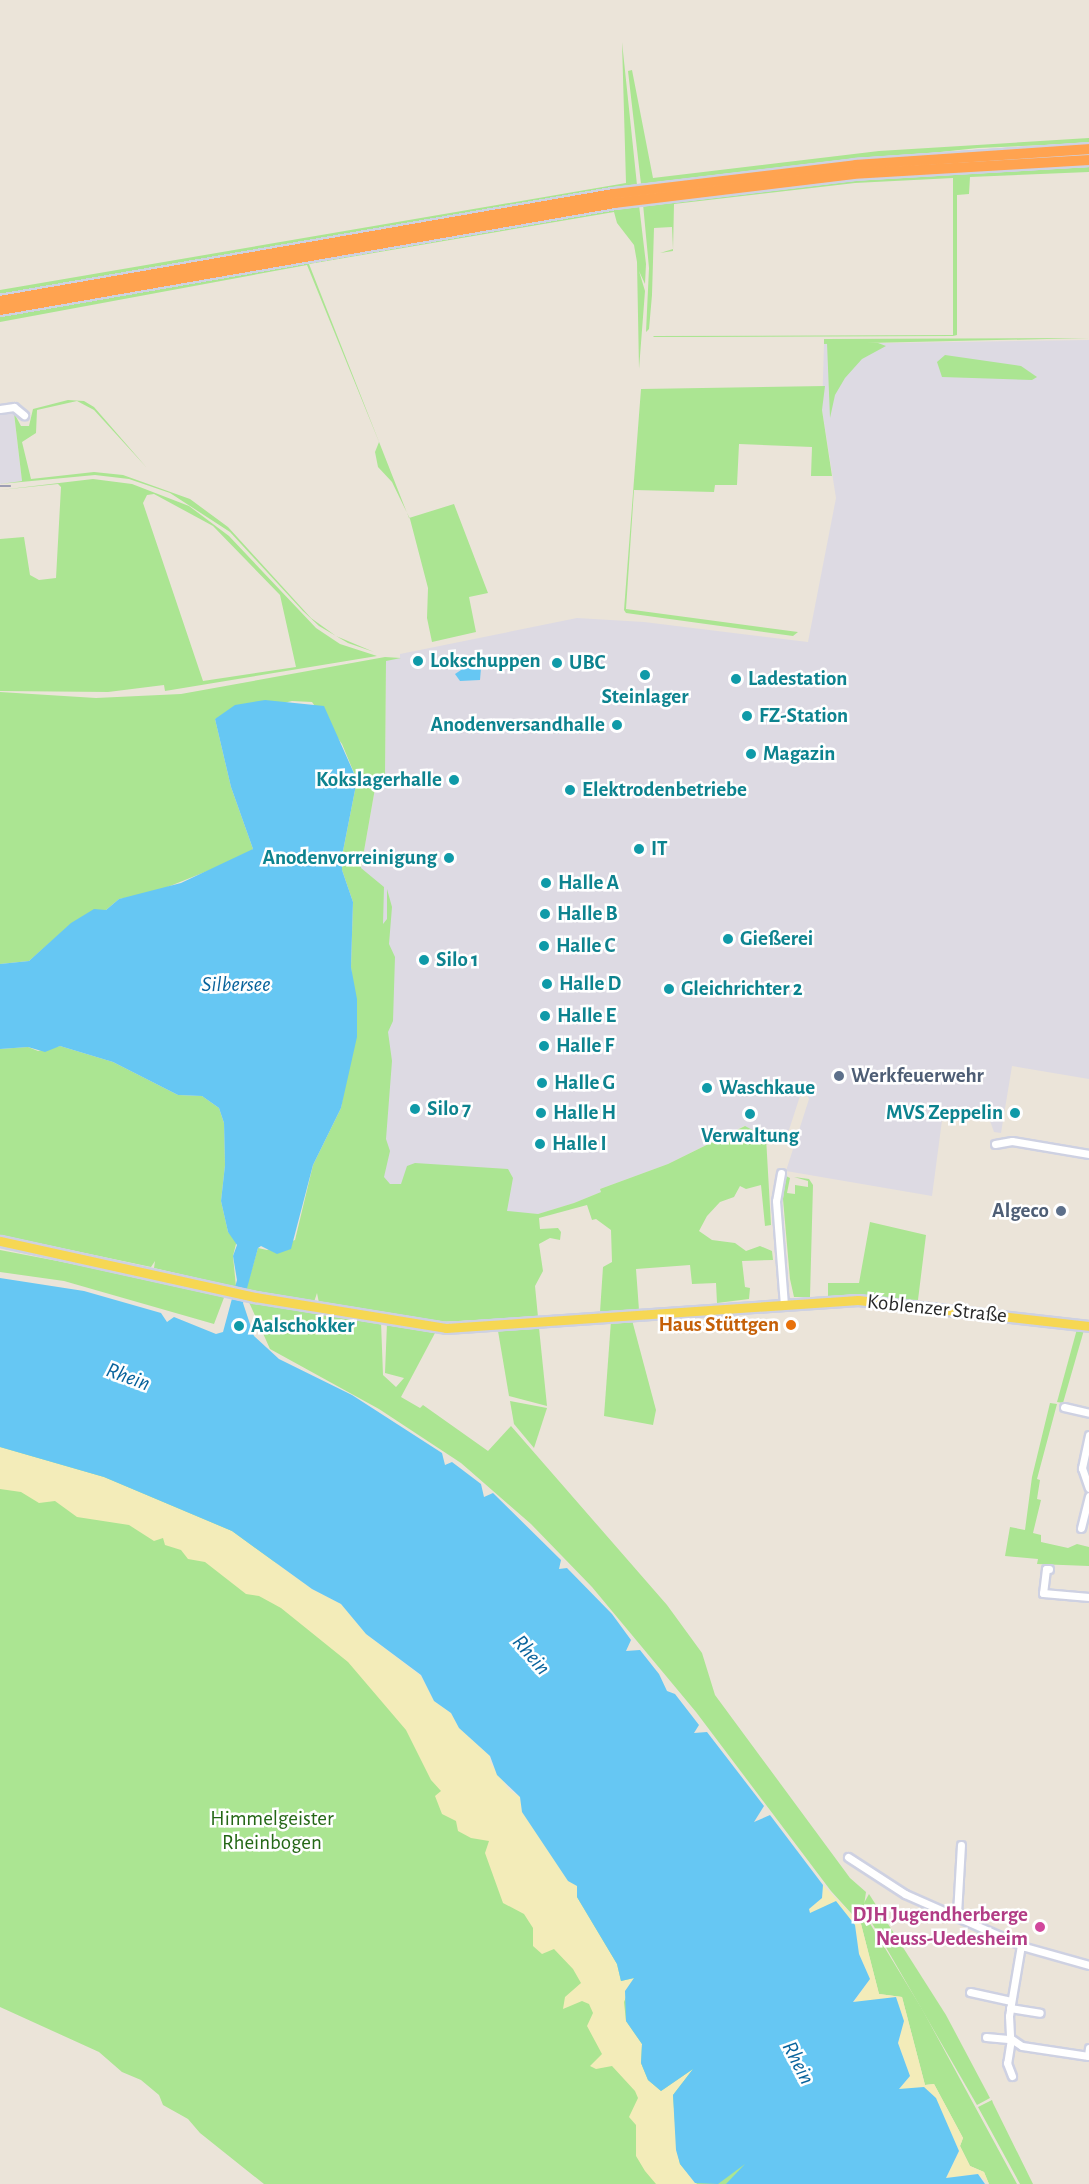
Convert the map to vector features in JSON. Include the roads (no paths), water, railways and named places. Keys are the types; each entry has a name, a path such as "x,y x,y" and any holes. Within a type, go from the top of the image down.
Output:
{"highway":[{"path":"0,301 613,194 856,165 1089,149"},
{"path":"0,310 615,202 853,174 1089,160"}],"main road":[{"name":"Koblenzer Straße","path":"0,1241 255,1297 438,1328 868,1301 1089,1326"}],"street":[{"path":"0,409 14,407 24,415"},
{"path":"995,1144 1012,1141 1089,1154"},
{"path":"781,1173 776,1201 784,1305"},
{"path":"1064,1407 1089,1413"},
{"path":"1089,1435 1082,1471 1089,1488"},
{"path":"1081,1528 1089,1496"},
{"path":"1049,1569 1046,1569 1044,1593 1089,1597"},
{"path":"957,1914 961,1845"},
{"path":"848,1857 901,1892 957,1914 1021,1945 1089,1965"},
{"path":"1012,2076 1007,2063 1011,2039 1007,2029 1021,1945"},
{"path":"970,1992 1040,2013"},
{"path":"986,2037 1011,2039 1022,2046 1088,2056 1089,2048"}],"water":[{"path":"482,656 480,680 460,681 455,674"},
{"path":"265,700 324,706 357,780 342,856 342,870 353,902 351,967 357,999 357,1037 341,1108 313,1165 291,1249 277,1254 261,1246 258,1248 243,1303 254,1336 279,1359 352,1395 442,1453 445,1465 452,1462 481,1484 484,1497 493,1493 561,1560 559,1569 567,1568 612,1614 631,1640 626,1651 640,1650 659,1674 667,1691 675,1694 699,1725 694,1733 707,1732 764,1806 754,1822 770,1815 823,1885 822,1898 809,1909 810,1913 836,1901 855,1925 859,1954 870,1979 853,2002 896,1997 904,2021 898,2043 910,2076 899,2089 924,2087 936,2098 959,2151 946,2178 978,2174 985,2184 726,2184 745,2164 718,2184 695,2183 680,2164 676,2150 673,2095 693,2069 661,2091 648,2080 641,2063 642,2044 626,2021 625,1991 634,1978 621,1981 617,1964 577,1897 577,1886 568,1881 522,1812 520,1797 497,1775 490,1756 459,1728 451,1713 434,1701 421,1675 366,1634 341,1604 312,1589 232,1531 104,1477 0,1447 0,1278 84,1291 161,1313 167,1322 174,1317 216,1334 223,1332 237,1280 233,1256 237,1245 228,1232 221,1201 225,1165 224,1123 219,1108 202,1096 178,1095 113,1062 60,1046 45,1052 28,1047 0,1049 0,964 29,961 71,923 94,909 106,910 119,899 181,883 253,849 231,787 215,719 235,705"}],"railway":[{"path":"0,486 10,486"}],"place":[{"name":"Lokschuppen","path":"418,661"},
{"name":"UBC","path":"557,663"},
{"name":"Steinlager","path":"645,675"},
{"name":"Ladestation","path":"736,679"},
{"name":"FZ-Station","path":"747,716"},
{"name":"Anodenversandhalle","path":"617,725"},
{"name":"Magazin","path":"751,754"},
{"name":"Kokslagerhalle","path":"454,780"},
{"name":"Elektrodenbetriebe","path":"570,790"},
{"name":"IT","path":"639,849"},
{"name":"Anodenvorreinigung","path":"449,858"},
{"name":"Halle A","path":"546,883"},
{"name":"Halle B","path":"545,914"},
{"name":"Gießerei","path":"728,939"},
{"name":"Halle C","path":"544,946"},
{"name":"Silo 1","path":"424,960"},
{"name":"Halle D","path":"547,984"},
{"name":"Gleichrichter 2","path":"669,989"},
{"name":"Halle E","path":"545,1016"},
{"name":"Halle F","path":"544,1046"},
{"name":"Werkfeuerwehr","path":"839,1076"},
{"name":"Halle G","path":"542,1083"},
{"name":"Waschkaue","path":"707,1088"},
{"name":"Silo 7","path":"415,1109"},
{"name":"Halle H","path":"541,1113"},
{"name":"MVS Zeppelin","path":"1015,1113"},
{"name":"Verwaltung","path":"750,1114"},
{"name":"Halle I","path":"540,1144"},
{"name":"Algeco","path":"1061,1211"},
{"name":"Haus Stüttgen","path":"791,1325"},
{"name":"Aalschokker","path":"239,1326"},
{"name":"DJH Jugendherberge Neuss-Uedesheim","path":"1040,1927"}],"water label":[{"name":"Silbersee","path":"236,985"},
{"name":"Rhein","path":"128,1377"},
{"name":"Rhein","path":"531,1655"},
{"name":"Rhein","path":"798,2063"}],"park label":[{"name":"Himmelgeister Rheinbogen","path":"272,1831"}]}
